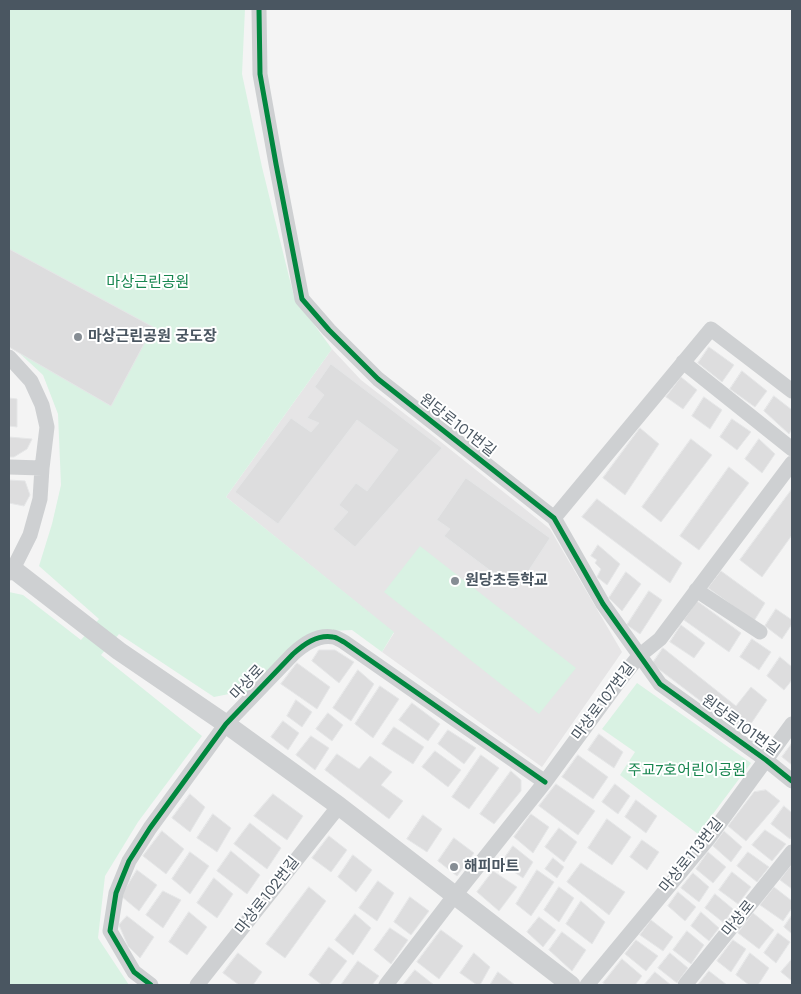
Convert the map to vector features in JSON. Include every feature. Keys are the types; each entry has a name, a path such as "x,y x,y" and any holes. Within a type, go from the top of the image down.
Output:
{"street":[{"name":"원당로101번길","path":"260,9 260,74 302,299 328,330 378,379 554,518 603,604 660,684 766,760 792,781"},
{"path":"554,518 711,329 792,391"},
{"path":"9,357 31,381 42,405 48,427 40,499 30,534 11,570 119,651 226,724 339,806 571,985"},
{"path":"683,362 792,448"},
{"name":"마상로107번길","path":"386,985 545,782 619,681 639,656 660,639 792,463"},
{"path":"9,467 42,468"},
{"path":"696,590 760,632"},
{"name":"마상로","path":"150,985 134,972 110,931 116,893 129,861 150,828 226,724 304,644 323,637 333,637 344,642 545,782"},
{"name":"마상로113번길","path":"587,985 708,839 792,724"},
{"name":"마상로102번길","path":"197,985 339,806"},
{"name":"마상로","path":"685,985 792,852"}],"shaded area":[{"name":"원당초등학교","path":"332,349 361,380 550,529 622,652 542,767 382,652 394,633 226,497"}],"green space":[{"name":"마상근린공원","path":"9,9 245,9 242,74 262,167 294,297 332,349 226,497 394,632 382,652 352,630 330,631 298,641 285,652 246,694 229,694 214,697 119,634 101,655 202,736 138,822 105,876 98,938 129,985 9,985 9,592 23,595 81,640 99,619 39,566 52,524 61,485 58,414 43,375 9,346"},
{"path":"420,546 576,668 539,714 384,592"},
{"name":"주교7호어린이공원","path":"637,683 751,763 698,834 620,775 635,752 602,729"}],"building":[{"name":"마상근린공원 궁도장","path":"9,249 153,327 111,406 9,347"},
{"path":"709,347 734,365 722,382 698,363"},
{"path":"331,364 442,448 355,547 333,529 348,512 339,505 356,483 367,491 398,450 357,420 278,524 235,492 291,418 311,432 319,423 307,418 324,395 315,387"},
{"path":"742,371 767,391 755,407 730,389"},
{"path":"681,377 697,390 683,409 666,397"},
{"path":"774,396 792,410 792,429 789,434 764,411"},
{"path":"704,397 722,410 710,429 692,416"},
{"path":"9,398 17,399 17,427 9,426"},
{"path":"732,419 751,432 737,450 720,437"},
{"path":"640,428 659,444 625,495 603,478"},
{"path":"9,437 32,439 27,449 14,457 9,457"},
{"path":"691,439 712,455 661,522 642,507"},
{"path":"759,439 775,454 762,473 745,459"},
{"path":"729,467 749,483 699,550 680,536"},
{"path":"466,478 550,538 516,590 444,536 450,529 437,520"},
{"path":"9,480 25,481 30,495 24,506 9,503"},
{"path":"792,489 792,535 762,577 740,560"},
{"path":"597,499 682,563 670,583 582,517"},
{"path":"598,545 620,564 607,585 597,577 601,569 595,563 597,560 591,556"},
{"path":"721,571 765,603 754,621 708,588"},
{"path":"626,572 641,584 622,611 609,598"},
{"path":"649,591 662,600 640,634 627,625"},
{"path":"697,601 741,633 729,652 684,620"},
{"path":"776,609 792,620 792,624 782,639 765,626"},
{"path":"681,625 705,643 694,658 670,642"},
{"path":"752,639 771,652 759,670 740,657"},
{"path":"663,648 736,706 751,687 767,700 744,734 652,664"},
{"path":"319,650 335,650 354,662 339,683 312,661"},
{"path":"780,657 792,667 792,680 784,690 767,676"},
{"path":"297,663 330,687 317,709 281,684"},
{"path":"358,670 374,684 351,721 333,708"},
{"path":"380,686 399,699 373,738 355,724"},
{"path":"296,700 312,712 302,727 287,716"},
{"path":"412,703 440,724 428,741 399,720"},
{"path":"328,713 343,725 332,741 316,729"},
{"path":"283,721 299,733 288,750 271,737"},
{"path":"394,727 424,747 413,764 382,744"},
{"path":"448,730 476,748 464,764 438,744"},
{"path":"599,734 623,752 614,768 588,750"},
{"path":"311,736 329,748 315,770 296,755"},
{"path":"792,743 792,765 782,757"},
{"path":"435,751 461,770 448,787 422,767"},
{"path":"337,754 359,769 370,756 392,772 381,785 403,801 389,819 325,770"},
{"path":"481,755 499,768 469,809 452,797"},
{"path":"578,755 608,777 593,799 562,777"},
{"path":"511,771 521,780 521,791 494,824 480,814"},
{"path":"556,784 595,811 578,835 539,806"},
{"path":"615,784 630,796 618,814 602,802"},
{"path":"766,790 780,801 746,841 728,826 754,792"},
{"path":"190,794 205,807 190,832 172,818"},
{"path":"273,794 303,816 287,840 254,816"},
{"path":"636,800 657,816 646,833 625,817"},
{"path":"784,806 792,813 792,836 790,839 771,824"},
{"path":"213,814 231,828 217,852 197,838"},
{"path":"531,814 549,827 533,853 514,837"},
{"path":"423,815 442,829 427,852 407,839"},
{"path":"607,819 631,837 612,865 588,848"},
{"path":"250,823 281,848 267,869 234,844"},
{"path":"559,828 577,842 564,862 545,847"},
{"path":"765,830 786,844 772,861 752,845"},
{"path":"162,831 184,849 166,874 143,856"},
{"path":"724,831 742,847 731,862 713,846"},
{"path":"329,836 347,850 331,872 312,858"},
{"path":"454,838 474,853 457,876 438,861"},
{"path":"642,840 659,852 647,870 630,857"},
{"path":"513,846 533,862 523,878 501,863"},
{"path":"231,851 260,875 247,894 217,871"},
{"path":"190,852 209,866 190,894 172,879"},
{"path":"708,852 726,867 713,883 696,869"},
{"path":"748,852 769,867 757,882 737,866"},
{"path":"353,855 372,870 356,892 338,877"},
{"path":"553,858 564,867 557,878 545,869"},
{"path":"581,863 625,892 609,915 567,882"},
{"path":"792,864 792,889 780,880"},
{"path":"137,870 157,885 139,911 121,896"},
{"path":"537,870 554,882 531,916 516,904"},
{"path":"493,871 517,887 499,911 477,892"},
{"path":"732,872 751,887 738,904 719,890"},
{"path":"693,873 709,887 699,902 681,888"},
{"path":"214,878 233,894 217,918 197,903"},
{"path":"378,881 394,893 377,921 359,908"},
{"path":"309,887 326,901 285,958 266,944"},
{"path":"559,887 574,898 559,922 544,910"},
{"path":"774,887 792,901 792,908 783,921 760,905"},
{"path":"163,891 181,900 163,928 146,915"},
{"path":"678,892 696,907 685,921 668,906"},
{"path":"715,894 733,909 724,923 705,908"},
{"path":"410,897 429,911 411,935 394,922"},
{"path":"581,901 605,922 592,944 566,924"},
{"path":"189,912 207,927 187,955 169,942"},
{"path":"701,912 719,928 709,941 691,926"},
{"path":"753,913 774,930 759,949 738,933"},
{"path":"355,914 371,928 353,955 335,940"},
{"path":"792,915 792,934 784,927"},
{"path":"127,916 154,937 140,958 128,946 119,925"},
{"path":"539,917 556,930 543,947 527,932"},
{"path":"651,920 673,937 663,951 640,935"},
{"path":"390,928 408,940 391,964 374,950"},
{"path":"441,930 463,946 439,979 417,962"},
{"path":"687,931 704,945 691,964 673,950"},
{"path":"562,932 586,950 572,971 549,950"},
{"path":"778,933 790,942 776,963 764,953"},
{"path":"636,940 658,956 646,971 625,954"},
{"path":"733,940 746,949 731,972 717,961"},
{"path":"329,947 347,961 329,985 322,985 309,975"},
{"path":"238,953 262,972 253,985 239,985 223,973"},
{"path":"474,953 490,967 480,985 477,985 460,973"},
{"path":"670,953 688,968 677,983 658,968"},
{"path":"750,953 769,968 758,985 749,985 736,975"},
{"path":"622,959 642,976 635,985 606,985 603,983"},
{"path":"792,959 792,981 781,972"},
{"path":"358,961 379,976 372,985 341,985"},
{"path":"415,970 434,985 403,985"},
{"path":"709,971 727,985 698,985"},
{"path":"498,972 515,985 490,985"},
{"path":"655,972 671,985 645,984"}],"cycle path":[{"path":"259,9 260,74 302,299 329,330 378,379 554,518 603,604 660,684 766,760 792,781"},
{"path":"151,985 134,972 110,931 116,893 129,861 150,828 226,724 293,654 311,641 327,636 344,642 545,782"}],"place":[{"name":"마상근린공원 궁도장","path":"78,337"},
{"name":"원당초등학교","path":"455,581"},
{"name":"해피마트","path":"454,867"}]}
